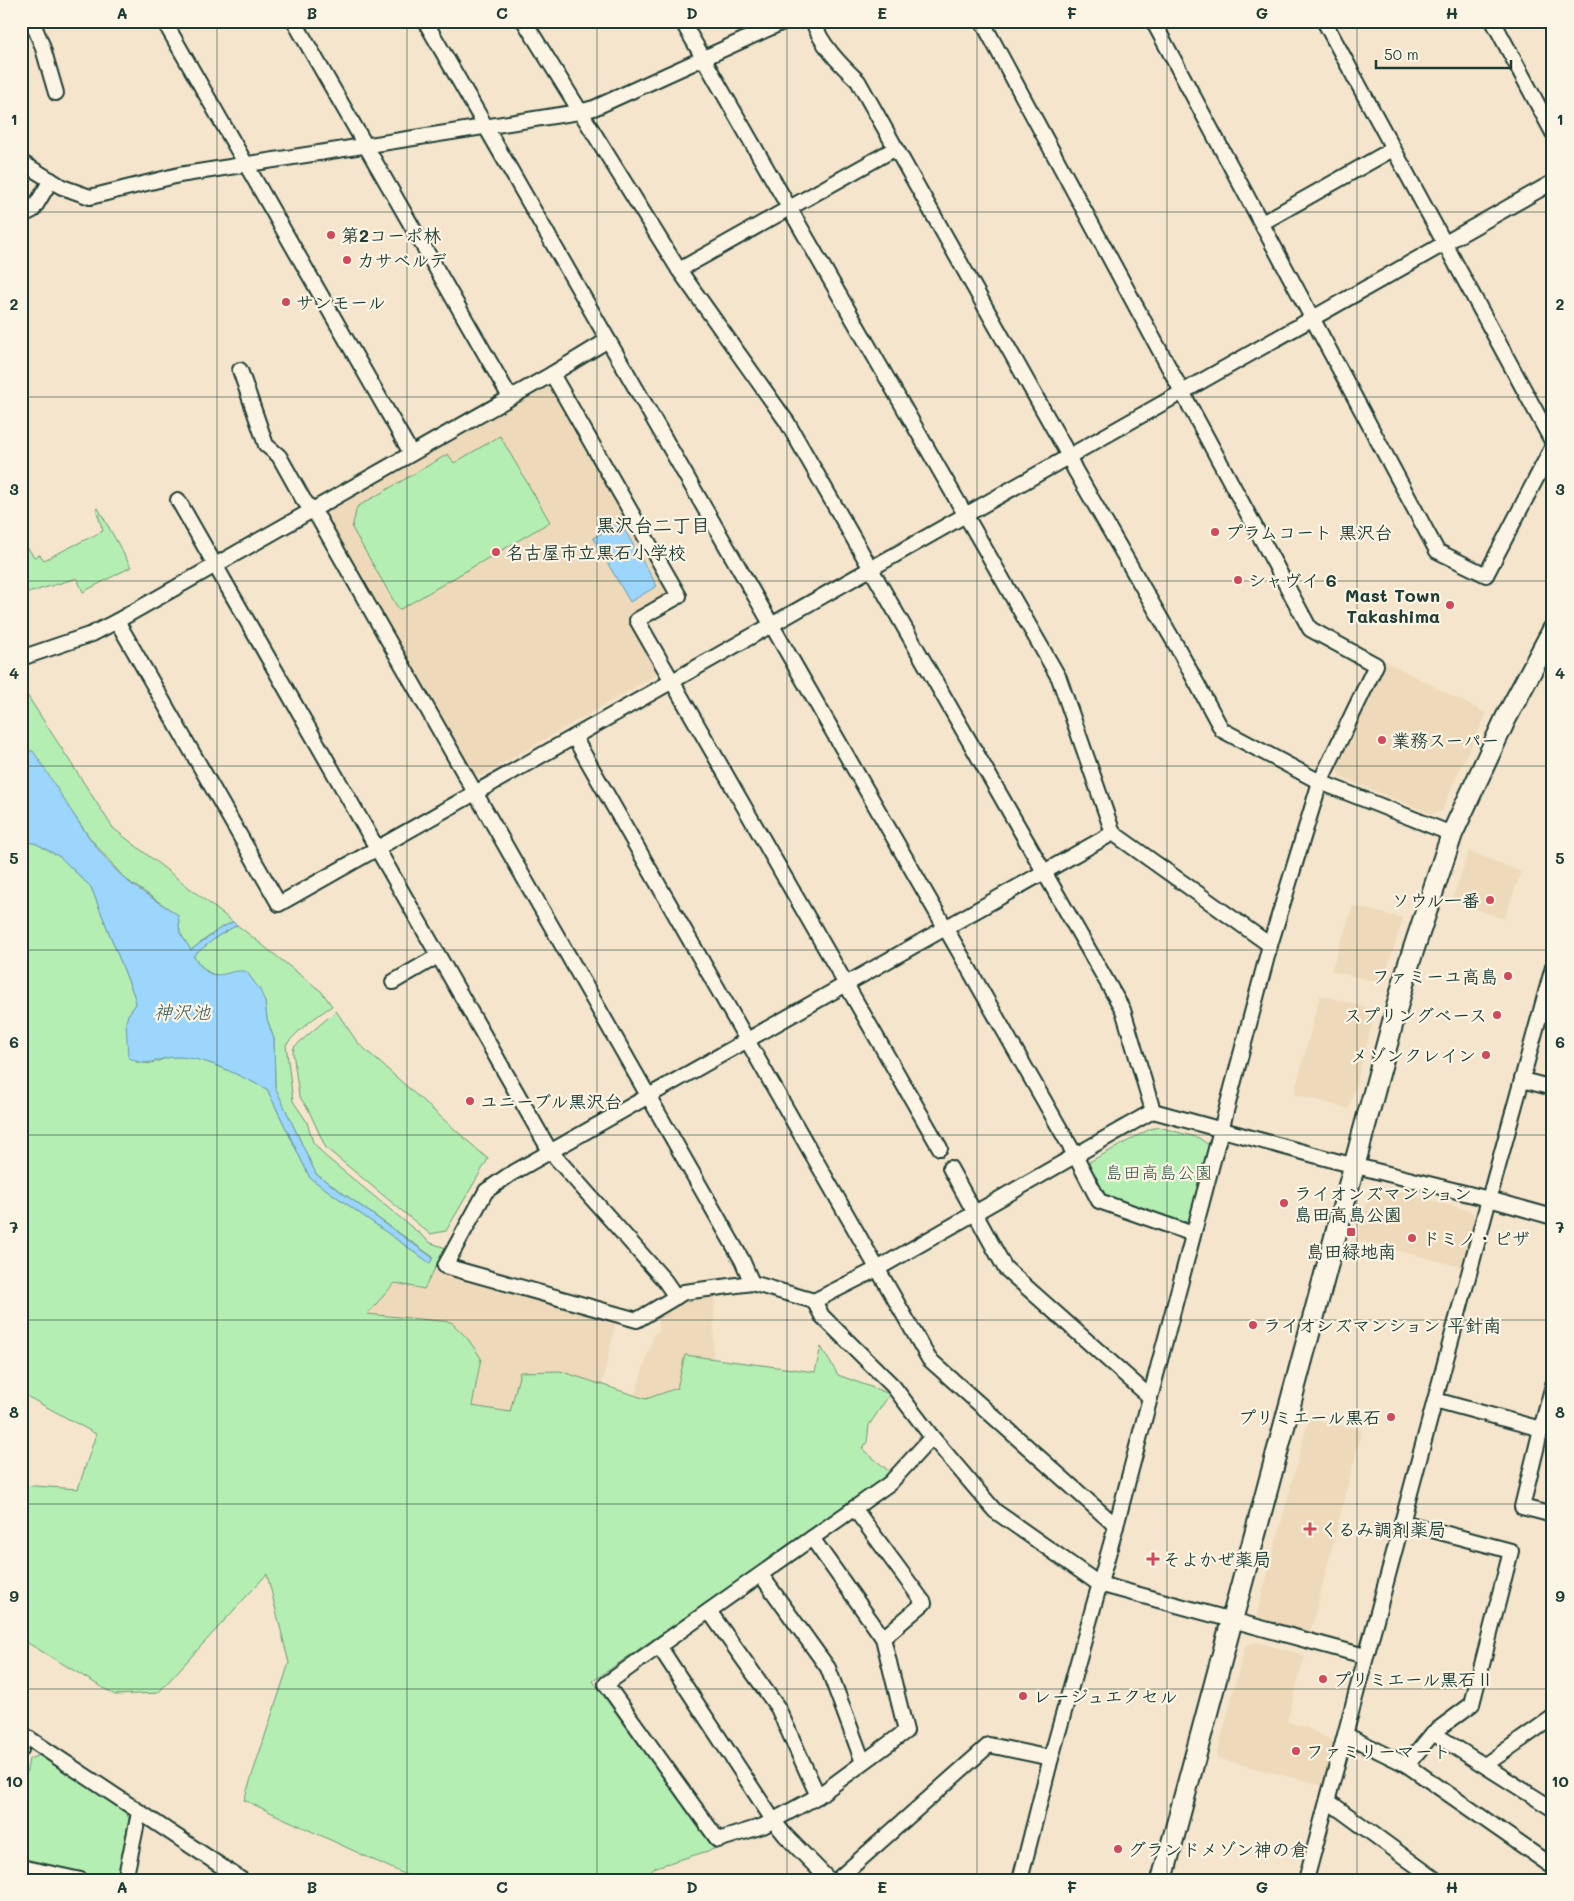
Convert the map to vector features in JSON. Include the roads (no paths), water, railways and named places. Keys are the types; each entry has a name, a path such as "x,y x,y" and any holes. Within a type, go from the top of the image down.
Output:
{"street":[{"path":"32,21 42,45 56,93"},
{"path":"164,21 411,453"},
{"path":"294,21 510,396"},
{"path":"425,21 1075,1154 1099,1201 1193,1234"},
{"path":"524,21 679,270 787,422 1123,1010 1153,1111"},
{"path":"682,21 1059,678 1113,833 1270,945"},
{"path":"21,162 62,187 90,197 179,175 579,112 594,108 785,21"},
{"path":"813,21 819,35 839,63 858,81 1222,730 1320,782 1452,834"},
{"path":"982,21 1310,629 1376,665 1320,782 1270,945 1116,1526 1051,1758 1020,1880"},
{"path":"1154,21 1437,551 1486,575 1553,444 1443,244 1324,21"},
{"path":"1493,21 1553,133"},
{"path":"679,270 896,148"},
{"path":"1262,223 1393,149"},
{"path":"21,216 32,210 51,180"},
{"path":"117,620 279,904 1553,182"},
{"path":"21,658 92,634 510,396 552,374 608,340"},
{"path":"240,370 266,445 279,456 303,499 313,509 742,1260 752,1283"},
{"path":"552,374 679,596 637,620 940,1148"},
{"path":"178,500 550,1151 665,1281 676,1297"},
{"path":"1162,1880 1408,966 1452,834 1506,718 1553,630"},
{"path":"574,738 929,1360 1116,1526"},
{"path":"1113,833 509,1175 486,1191 445,1266 637,1320 684,1292 752,1283 814,1301 877,1269 1153,1111 1553,1217"},
{"path":"394,982 438,956"},
{"path":"1306,1880 1553,966"},
{"path":"1522,1080 1553,1088"},
{"path":"950,1168 976,1212 1005,1268 1150,1397"},
{"path":"814,1301 822,1316 893,1386 932,1437 995,1511 1099,1584 1365,1656"},
{"path":"1553,1385 1522,1507 1553,1515"},
{"path":"1435,1400 1541,1429"},
{"path":"812,1538 883,1638 906,1732 818,1796 763,1826 718,1840 606,1684 854,1508 890,1484 932,1437"},
{"path":"854,1508 924,1603 883,1638"},
{"path":"1402,1522 1511,1551 1472,1704 1433,1732 1407,1764"},
{"path":"761,1575 828,1668 863,1762"},
{"path":"709,1612 778,1708 818,1796"},
{"path":"659,1646 774,1820 785,1835 828,1880"},
{"path":"1485,1765 1553,1718"},
{"path":"1433,1732 1553,1808"},
{"path":"21,1750 23,1735 139,1813 178,1835 242,1880"},
{"path":"1346,1735 1407,1764 1553,1867"},
{"path":"837,1880 989,1745 1051,1758"},
{"path":"1328,1801 1430,1878"},
{"path":"125,1880 139,1813"},
{"path":"21,1867 81,1880"}],"water":[{"path":"620,522 657,586 630,602 593,538"},
{"name":"神沢池","path":"21,735 29,751 33,751 87,834 111,865 130,883 178,915 180,933 191,950 219,929 233,922 237,925 218,936 193,956 201,967 209,973 218,975 240,971 247,972 260,990 265,1002 267,1019 274,1039 275,1087 316,1174 433,1258 430,1263 310,1178 267,1089 223,1068 199,1060 176,1057 147,1063 135,1061 128,1057 126,1022 128,1015 136,1004 135,998 91,887 60,857 37,844 21,840"}],"place":[{"name":"第2コーポ林","path":"331,235"},
{"name":"カサベルデ","path":"347,260"},
{"name":"サンモール","path":"286,302"},
{"name":"プラムコート 黒沢台","path":"1215,532"},
{"name":"名古屋市立黒石小学校","path":"496,552"},
{"name":"シャヴイ 6","path":"1238,580"},
{"name":"Mast Town Takashima","path":"1450,605"},
{"name":"業務スーパー","path":"1382,740"},
{"name":"ソウル一番","path":"1490,900"},
{"name":"ファミーユ高島","path":"1508,976"},
{"name":"スプリングベース","path":"1497,1015"},
{"name":"メゾンクレイン","path":"1486,1055"},
{"name":"ユニーブル黒沢台","path":"470,1101"},
{"name":"ライオンズマンション 島田高島公園","path":"1284,1203"},
{"name":"島田緑地南","path":"1351,1232"},
{"name":"ドミノ・ピザ","path":"1412,1238"},
{"name":"ライオンズマンション 平針南","path":"1253,1325"},
{"name":"プリミエール黒石","path":"1391,1417"},
{"name":"くるみ調剤薬局","path":"1310,1529"},
{"name":"そよかぜ薬局","path":"1153,1559"},
{"name":"プリミエール黒石Ⅱ","path":"1323,1679"},
{"name":"レージュエクセル","path":"1023,1696"},
{"name":"ファミリーマート","path":"1296,1751"},
{"name":"グランドメゾン神の倉","path":"1118,1849"}],"district":[{"name":"黒沢台二丁目","path":"653,524"}],"park label":[{"name":"島田高島公園","path":"1159,1172"}]}
